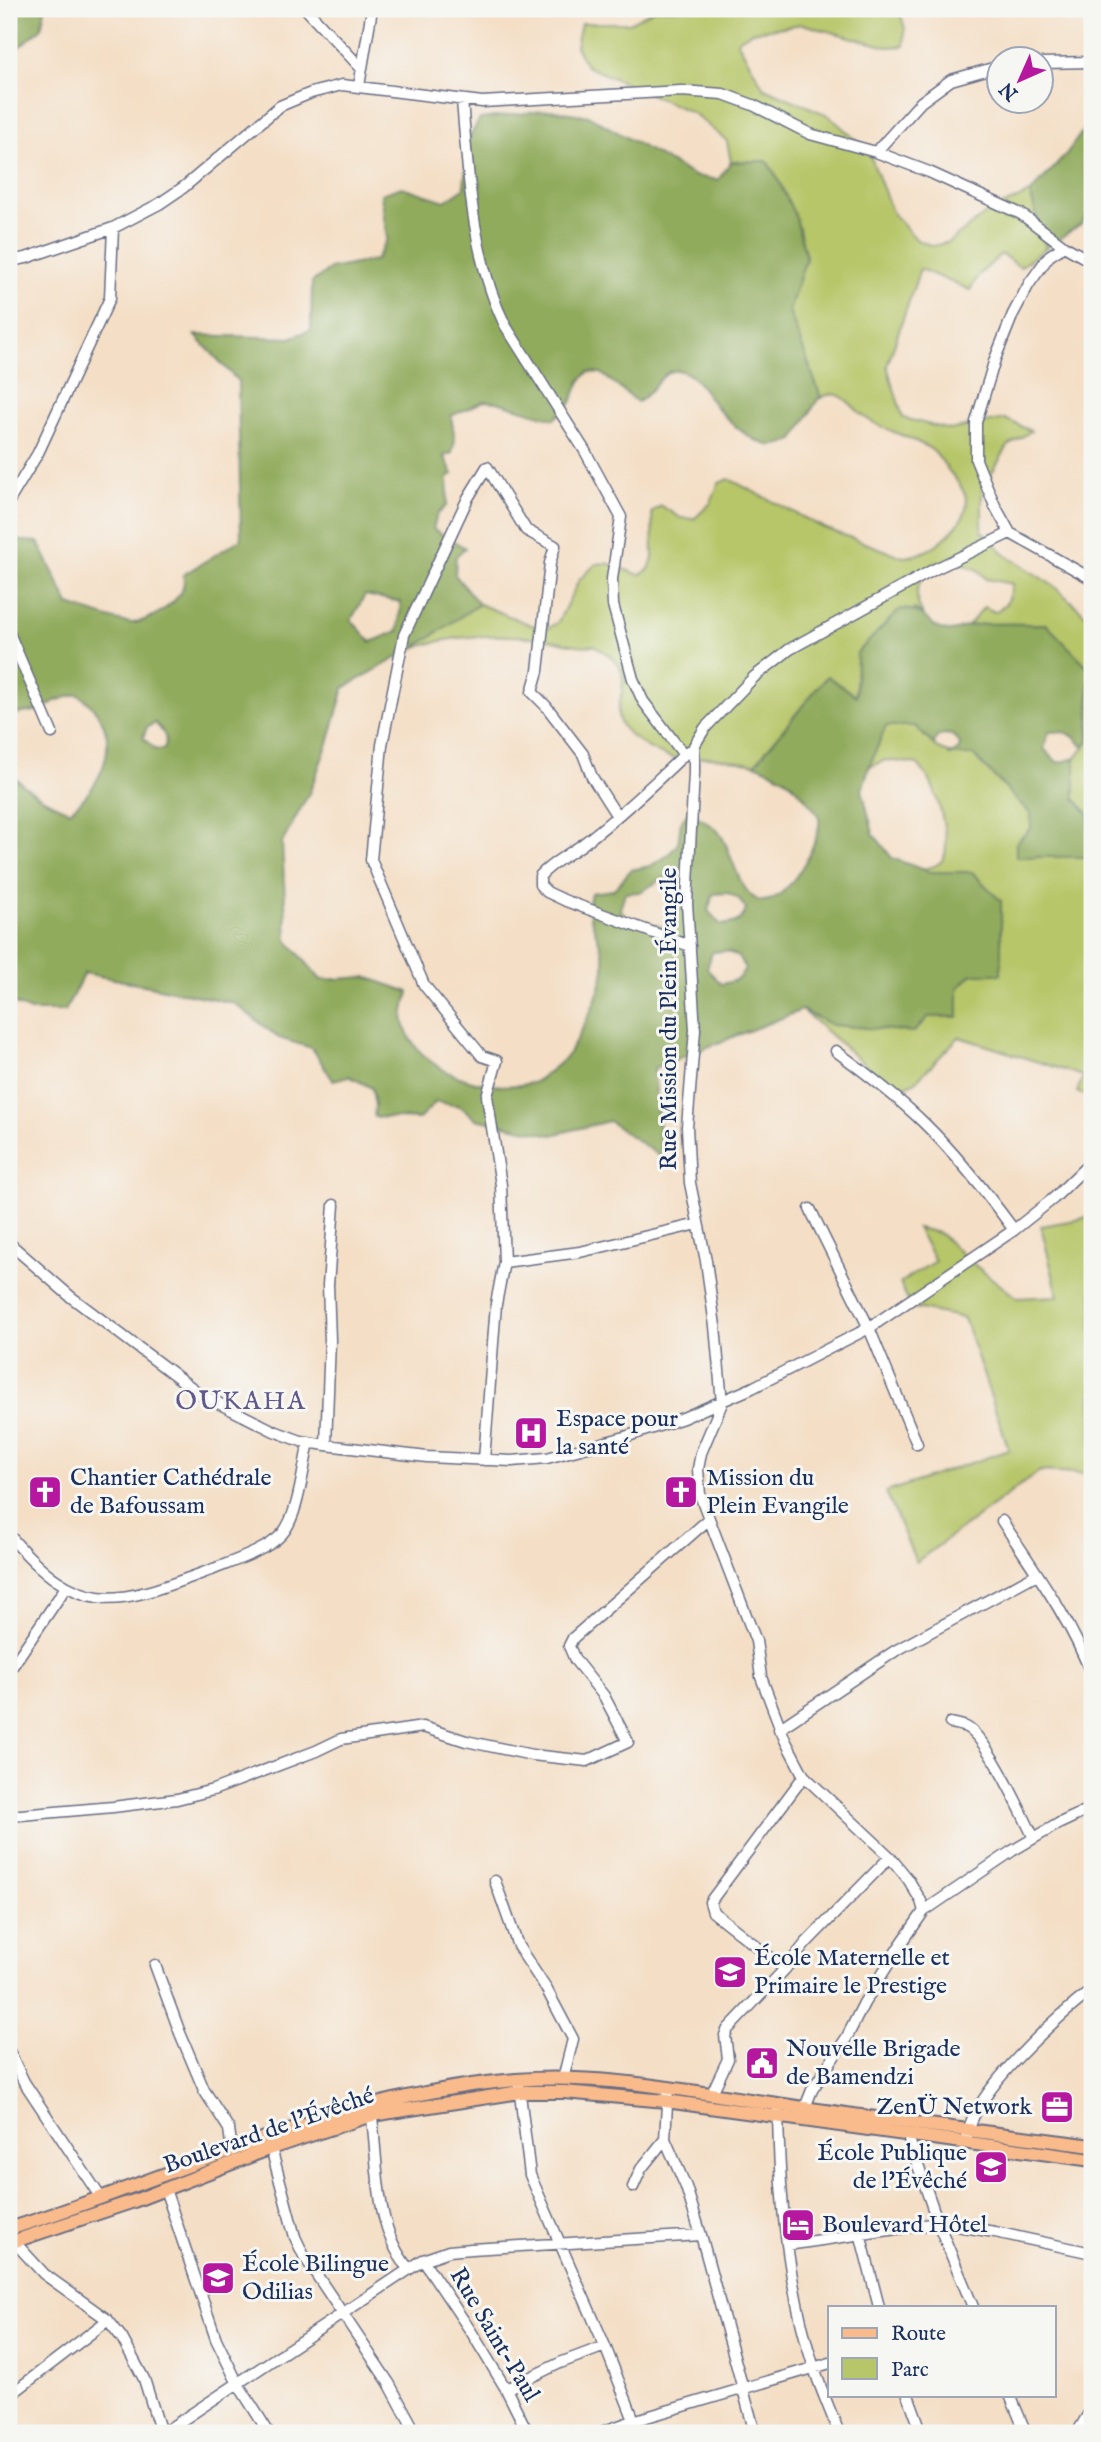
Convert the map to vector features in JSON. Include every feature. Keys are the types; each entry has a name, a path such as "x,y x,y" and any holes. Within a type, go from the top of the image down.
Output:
{"main road":[{"name":"Boulevard de l'Évêché","path":"10,2241 164,2189 371,2111 432,2092 563,2079 778,2111 968,2128 1092,2146"},
{"name":"Boulevard de l'Évêché","path":"519,2085 578,2093 712,2093 778,2111"},
{"name":"Boulevard de l'Évêché","path":"9,2229 267,2137 371,2111"},
{"name":"Boulevard de l'Évêché","path":"802,2114 908,2134 1092,2160"}],"street":[{"path":"306,9 362,69"},
{"path":"359,86 372,9"},
{"path":"1056,63 1092,62"},
{"path":"876,152 921,102 951,80 986,70"},
{"path":"9,261 26,258 113,228 159,204 184,187 280,106 311,93 342,85 482,102 681,91 723,94 753,105 810,134 876,152 929,172 1021,214 1092,262"},
{"path":"462,100 478,233 496,306 505,325 585,451 621,517 611,579 616,615 633,678 643,701 684,755"},
{"path":"9,501 38,453 110,298 113,228"},
{"path":"1065,246 1049,256 1029,284 1013,314 995,359 976,422 976,460 995,506 1010,533 1092,579"},
{"path":"484,1460 496,1304 504,1262 501,1185 487,1096 497,1061 482,1056 424,985 371,860 382,745 404,635 468,498 487,467 526,530 555,546 538,671 532,692 583,754 592,777 617,816"},
{"path":"690,946 566,901 547,892 540,885 540,876 617,816 694,746 705,728 754,677 790,649 933,570 1010,533"},
{"path":"9,633 52,733"},
{"name":"Rue Mission du Plein Évangile","path":"694,746 687,903 695,1030 687,1127 690,1183 715,1326 722,1402 705,1443 698,1469 700,1494 756,1641 761,1676 779,1729 804,1776 890,1857 908,1879 924,1911"},
{"path":"836,1051 924,1123 981,1186 1014,1230"},
{"path":"9,1243 71,1297 200,1394 274,1431 327,1445 427,1457 512,1461 547,1458 625,1437 722,1402 869,1328 1014,1230 1054,1198 1092,1161"},
{"path":"327,1445 330,1340 328,1285 334,1205"},
{"path":"810,1209 869,1328 917,1444"},
{"path":"504,1262 580,1252 698,1224"},
{"path":"9,1535 33,1563 66,1587 83,1595 111,1600 154,1591 233,1562 282,1535 291,1519 309,1442"},
{"path":"9,1816 177,1799 213,1790 341,1739 423,1727 466,1741 532,1755 587,1761 628,1742 604,1696 575,1660 569,1646 573,1638 708,1520"},
{"path":"1002,1521 1037,1574 1084,1656 1092,1676"},
{"path":"779,1729 895,1651 1037,1574"},
{"path":"9,1671 66,1587"},
{"path":"950,1723 966,1727 976,1735 1001,1774 1034,1838"},
{"path":"785,1969 713,1912 710,1902 804,1776"},
{"path":"802,2114 812,2090 847,2037 878,1980 924,1911 1034,1838 1092,1808"},
{"path":"712,2093 728,2059 725,2035 728,2029 806,1943 890,1857"},
{"path":"495,1881 518,1946 547,1990 573,2039 563,2079"},
{"path":"155,1965 204,2090 229,2129 232,2151"},
{"path":"966,2143 968,2128 982,2101 1009,2068 1069,2008 1092,1990"},
{"path":"9,2051 24,2082 101,2198"},
{"path":"519,2085 530,2175 606,2346 639,2433"},
{"path":"667,2094 665,2139 687,2187 755,2433"},
{"name":"Rue Saint-Paul","path":"371,2111 377,2180 387,2227 401,2260 408,2268"},
{"path":"778,2111 779,2175 787,2245 814,2368 839,2433"},
{"path":"908,2134 938,2223 973,2306"},
{"path":"633,2187 641,2169 665,2139"},
{"path":"271,2148 295,2237 304,2256 389,2383 415,2433"},
{"path":"164,2189 216,2339 237,2384 269,2433"},
{"path":"787,2245 938,2223 1092,2253"},
{"path":"860,2233 879,2306"},
{"path":"10,2241 44,2274 108,2320 134,2357 162,2433 423,2260 449,2251 701,2235"},
{"name":"Rue Saint-Paul","path":"423,2260 506,2389 528,2433"},
{"path":"9,2396 108,2320"},
{"path":"506,2389 560,2363 606,2346"},
{"path":"599,2433 828,2364"},
{"path":"908,2396 922,2433"},
{"path":"1010,2396 1026,2433"},
{"path":"1077,2433 1092,2408"}],"green space":[{"path":"9,9 45,9 41,29 9,55"},
{"path":"656,9 899,9 905,29 904,46 887,47 802,24 751,32 737,41 764,88 828,115 868,150 893,214 917,240 933,246 949,242 987,213 1030,193 1046,248 1020,267 1001,254 979,275 970,290 920,269 887,366 903,418 950,430 1005,419 1031,431 1008,446 982,489 982,531 1007,556 1055,587 1092,620 1092,830 1089,835 1089,814 1075,799 1075,759 1089,741 1046,624 968,626 984,607 995,612 1006,604 1013,584 986,579 978,570 959,563 935,563 924,575 917,593 923,615 915,609 856,697 827,676 755,764 713,757 674,758 654,751 638,741 624,728 618,714 623,684 622,672 611,657 594,645 574,645 540,638 493,636 445,640 414,648 479,604 531,625 548,628 558,622 579,580 596,564 607,563 640,575 649,569 653,558 652,512 661,506 681,518 694,519 710,504 719,483 729,479 824,528 903,557 922,553 939,543 963,517 967,502 962,487 932,450 869,420 841,397 828,395 821,398 789,311 806,257 796,218 767,161 731,162 727,141 693,113 586,66 576,46 581,23 629,23"},
{"path":"550,110 589,116 694,176 718,180 731,162 767,161 796,218 806,258 789,311 821,398 794,440 774,445 753,439 738,428 718,409 697,381 679,371 668,373 637,402 601,373 588,372 580,381 571,403 554,419 497,402 484,401 451,416 455,440 452,453 444,456 453,474 448,477 447,505 437,515 433,529 465,548 456,556 455,575 479,604 414,648 344,688 310,791 282,843 287,940 321,980 366,977 409,992 403,1020 411,1040 423,1055 456,1076 475,1082 514,1086 532,1083 569,1053 598,994 604,959 589,910 591,893 613,890 631,870 650,866 667,856 678,844 681,822 689,811 716,829 743,885 756,899 767,901 789,886 815,842 819,818 788,781 755,764 827,676 856,696 857,653 900,609 917,612 936,627 948,631 987,624 1046,624 1089,668 1089,741 1082,746 1068,734 1049,732 1044,749 1058,763 1075,758 1075,799 1089,814 1089,857 1016,857 1016,843 1031,828 1031,814 973,755 950,755 959,749 960,743 952,735 943,734 936,738 934,745 915,726 886,726 862,790 873,833 892,858 929,872 972,872 1001,901 1001,974 972,974 958,988 958,1017 928,1017 914,1032 832,1025 802,1010 654,1068 661,1157 609,1121 552,1135 476,1119 460,1106 436,1102 419,1119 374,1117 372,1088 349,1076 333,1080 312,1048 279,1038 234,1003 84,973 65,1011 30,1011 9,1001 9,772 37,795 70,811 81,801 98,777 104,764 107,736 103,722 94,709 77,694 55,701 41,710 9,715 9,669 15,657 9,649 9,540 38,542 69,605 127,623 150,618 168,606 181,592 183,575 241,539 238,381 195,335 290,338 311,330 312,282 330,269 376,260 387,239 381,194 402,187 445,201 464,188 469,138 480,119","holes":["365,595 401,602 398,631 371,642 351,620","155,723 160,729 165,738 164,749 156,750 143,738 147,727","671,874 683,906 664,928 648,922 633,924 620,909 625,893 640,892","728,893 738,898 746,909 737,922 721,925 708,911 713,894","727,951 738,957 745,968 739,978 721,984 707,969 712,952"]},
{"path":"1092,118 1092,208 1082,223 1046,248 1030,193 1064,157"},
{"path":"885,726 915,726 945,752 973,755 1031,814 1031,828 1089,835 1092,857 1092,1099 1077,1092 1083,1076 959,1037 916,1081 895,1091 802,1010 832,1025 958,988 972,974 1001,973 972,872 929,872 923,869 934,866 943,859 946,843 940,810 928,778 918,764 886,760 869,767"},
{"path":"1092,1217 1092,1474 1040,1471 916,1562 886,1492 1009,1450 964,1318 911,1307 900,1283 935,1261 917,1228 939,1233 1017,1298 1058,1296 1041,1226"}],"place":[{"name":"Espace pour la santé","path":"531,1433"},
{"name":"Chantier Cathédrale de Bafoussam","path":"45,1492"},
{"name":"Mission du Plein Evangile","path":"681,1492"},
{"name":"École Maternelle et Primaire le Prestige","path":"730,1972"},
{"name":"Nouvelle Brigade de Bamendzi","path":"762,2063"},
{"name":"ZenÜ Network","path":"1057,2107"},
{"name":"École Publique de l'Évêché","path":"991,2167"},
{"name":"Boulevard Hôtel","path":"798,2225"},
{"name":"École Bilingue Odilias","path":"218,2278"}],"district":[{"name":"OUKAHA","path":"241,1401"}]}
